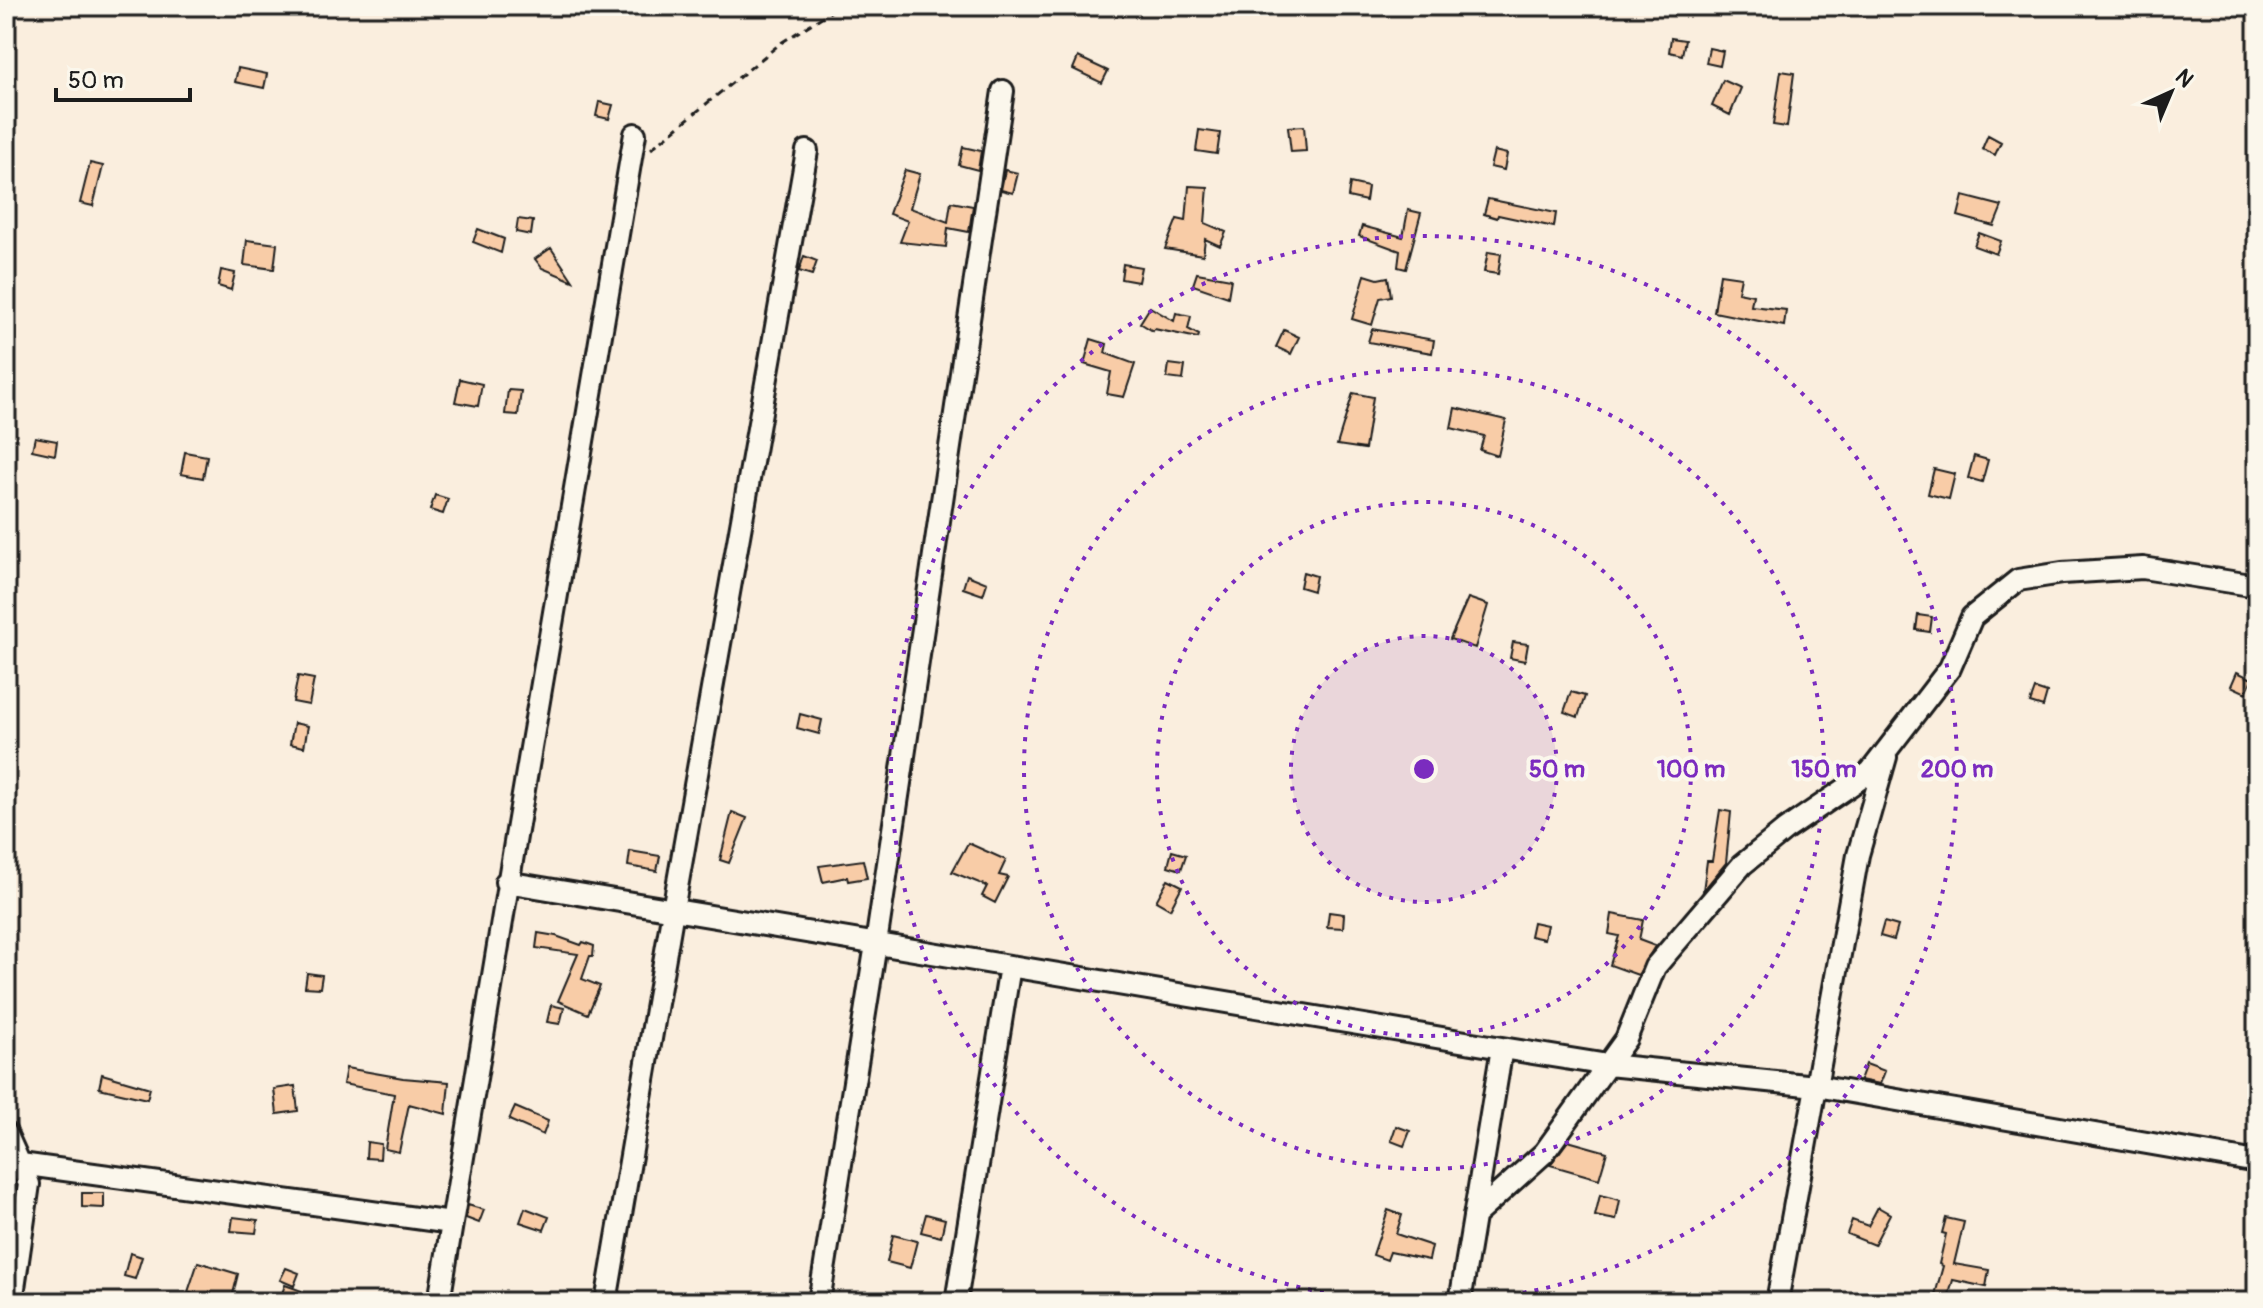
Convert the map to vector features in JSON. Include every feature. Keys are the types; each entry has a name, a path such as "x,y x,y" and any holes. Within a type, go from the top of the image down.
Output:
{"street":[{"path":"819,1302 876,944 1003,91"},
{"path":"439,1302 506,882 635,134"},
{"path":"606,1302 807,151"},
{"path":"1474,1216 1544,1153 1626,1039 1655,967 1742,865 1785,830 1870,772 1950,668 1972,617 2018,580 2062,573 2143,568 2257,586"},
{"path":"1777,1302 1858,855 1889,747"},
{"path":"506,882 1608,1065 1816,1086 2257,1162"},
{"path":"956,1302 1010,966"},
{"path":"1460,1302 1502,1048"},
{"path":"6,1133 13,1163 29,1184 12,1302"},
{"path":"13,1163 452,1223"}],"path":[{"path":"630,167 781,43 839,6"}],"building":[{"path":"1671,38 1685,40 1682,55 1669,52"},
{"path":"1709,48 1723,51 1720,66 1706,63"},
{"path":"1078,57 1108,71 1102,83 1073,69"},
{"path":"238,68 267,74 264,88 235,82"},
{"path":"1781,71 1794,73 1787,127 1773,125"},
{"path":"1723,80 1741,88 1730,115 1712,106"},
{"path":"599,102 613,105 609,119 596,116"},
{"path":"1304,126 1306,151 1291,152 1288,127"},
{"path":"1199,130 1220,133 1217,154 1196,151"},
{"path":"1988,135 2001,142 1995,155 1982,149"},
{"path":"963,147 981,151 978,170 959,165"},
{"path":"1494,151 1507,154 1504,170 1490,167"},
{"path":"90,163 103,166 93,206 80,203"},
{"path":"905,170 920,174 910,208 948,222 951,202 973,206 969,232 948,228 946,247 900,242 908,221 889,214"},
{"path":"1005,170 1018,173 1013,193 1001,190"},
{"path":"1350,183 1368,187 1366,201 1348,197"},
{"path":"1189,186 1208,187 1205,223 1226,232 1220,246 1205,239 1203,255 1165,249 1177,219 1186,221"},
{"path":"1963,196 2002,206 1994,226 1958,216"},
{"path":"1488,199 1556,213 1554,227 1484,214"},
{"path":"1408,210 1421,213 1406,269 1398,267 1400,251 1359,236 1362,226 1403,237"},
{"path":"518,219 533,221 531,235 516,232"},
{"path":"478,229 504,239 501,253 473,242"},
{"path":"1979,233 2001,241 1996,254 1974,246"},
{"path":"247,240 277,244 274,269 244,265"},
{"path":"551,248 573,281 542,268 535,259"},
{"path":"1488,252 1501,254 1498,274 1484,272"},
{"path":"804,256 817,261 812,275 799,271"},
{"path":"1123,264 1141,267 1138,282 1121,279"},
{"path":"221,270 235,273 231,290 218,286"},
{"path":"1197,273 1231,279 1228,297 1193,285"},
{"path":"1720,274 1741,277 1738,292 1753,295 1751,306 1786,310 1784,326 1714,312"},
{"path":"1365,275 1378,279 1388,277 1391,296 1380,298 1372,325 1352,319"},
{"path":"1150,307 1174,321 1176,313 1191,316 1188,329 1199,335 1198,338 1153,331 1140,323"},
{"path":"1372,329 1434,340 1432,353 1368,342"},
{"path":"1284,330 1299,337 1291,354 1276,347"},
{"path":"1091,339 1107,344 1105,353 1135,364 1124,397 1107,394 1111,372 1084,364"},
{"path":"1169,364 1185,366 1183,380 1167,378"},
{"path":"460,379 482,384 478,406 455,402"},
{"path":"508,390 521,391 518,415 505,414"},
{"path":"1353,393 1373,397 1365,449 1337,445"},
{"path":"1455,408 1506,420 1498,456 1480,450 1484,436 1451,428"},
{"path":"35,437 57,441 55,455 32,450"},
{"path":"185,452 207,456 203,478 181,474"},
{"path":"1974,456 1988,460 1982,482 1968,478"},
{"path":"1934,469 1955,474 1949,499 1928,494"},
{"path":"435,495 448,499 443,514 430,510"},
{"path":"1303,572 1316,576 1313,591 1300,587"},
{"path":"967,575 987,583 983,595 963,588"},
{"path":"1468,598 1488,605 1475,648 1450,639"},
{"path":"1918,615 1932,617 1930,632 1916,630"},
{"path":"1513,642 1528,644 1525,661 1510,658"},
{"path":"2237,672 2252,679 2246,693 2231,686"},
{"path":"298,676 314,679 309,705 293,702"},
{"path":"2035,689 2047,693 2043,707 2030,703"},
{"path":"1571,692 1585,696 1578,717 1564,712"},
{"path":"800,714 822,720 819,734 797,728"},
{"path":"294,723 308,726 304,747 290,744"},
{"path":"1720,810 1731,812 1726,863 1703,891 1707,861 1712,861"},
{"path":"732,812 747,818 729,863 720,860"},
{"path":"968,843 1006,860 999,875 1008,877 995,903 982,896 987,886 952,872"},
{"path":"630,851 660,856 657,871 628,866"},
{"path":"1172,851 1186,855 1181,870 1168,866"},
{"path":"863,860 867,878 848,881 847,877 823,882 819,866"},
{"path":"1168,879 1182,886 1170,909 1156,901"},
{"path":"1329,912 1344,914 1343,928 1327,927"},
{"path":"1612,914 1643,920 1639,940 1655,946 1638,975 1610,965 1619,936 1609,934"},
{"path":"1533,922 1547,925 1544,939 1530,936"},
{"path":"1884,922 1898,926 1894,940 1880,936"},
{"path":"538,933 594,946 593,956 590,956 582,979 600,986 588,1014 558,1001 578,954 536,948"},
{"path":"307,973 322,975 320,988 305,987"},
{"path":"551,1005 564,1008 560,1024 547,1022"},
{"path":"1866,1064 1885,1071 1880,1084 1860,1080"},
{"path":"346,1068 449,1082 446,1114 409,1104 399,1152 385,1149 394,1094 343,1084"},
{"path":"102,1074 150,1088 147,1099 99,1088"},
{"path":"295,1086 298,1111 277,1114 274,1089"},
{"path":"515,1107 548,1121 543,1135 509,1120"},
{"path":"1396,1126 1410,1131 1404,1146 1391,1141"},
{"path":"1568,1141 1607,1152 1599,1179 1550,1165"},
{"path":"367,1142 381,1144 380,1159 366,1158"},
{"path":"82,1193 104,1193 104,1208 82,1207"},
{"path":"1600,1195 1620,1200 1616,1220 1595,1216"},
{"path":"468,1205 484,1210 479,1223 466,1218"},
{"path":"1878,1207 1890,1214 1874,1245 1847,1234 1852,1220 1868,1226"},
{"path":"525,1208 549,1217 544,1230 520,1222"},
{"path":"1388,1210 1402,1215 1396,1234 1432,1246 1429,1260 1390,1252 1387,1260 1373,1255"},
{"path":"926,1214 945,1219 941,1237 921,1232"},
{"path":"233,1217 258,1220 256,1233 231,1231"},
{"path":"1946,1218 1964,1222 1954,1264 1989,1270 1986,1287 1953,1280 1947,1302 1933,1302 1943,1266 1939,1264 1946,1234 1942,1233"},
{"path":"893,1235 917,1241 910,1268 887,1262"},
{"path":"130,1253 142,1257 135,1279 124,1276"},
{"path":"198,1262 238,1274 231,1302 213,1302 188,1292"},
{"path":"286,1268 299,1273 294,1286 280,1280"},
{"path":"285,1285 302,1291 298,1302 279,1302"}]}
